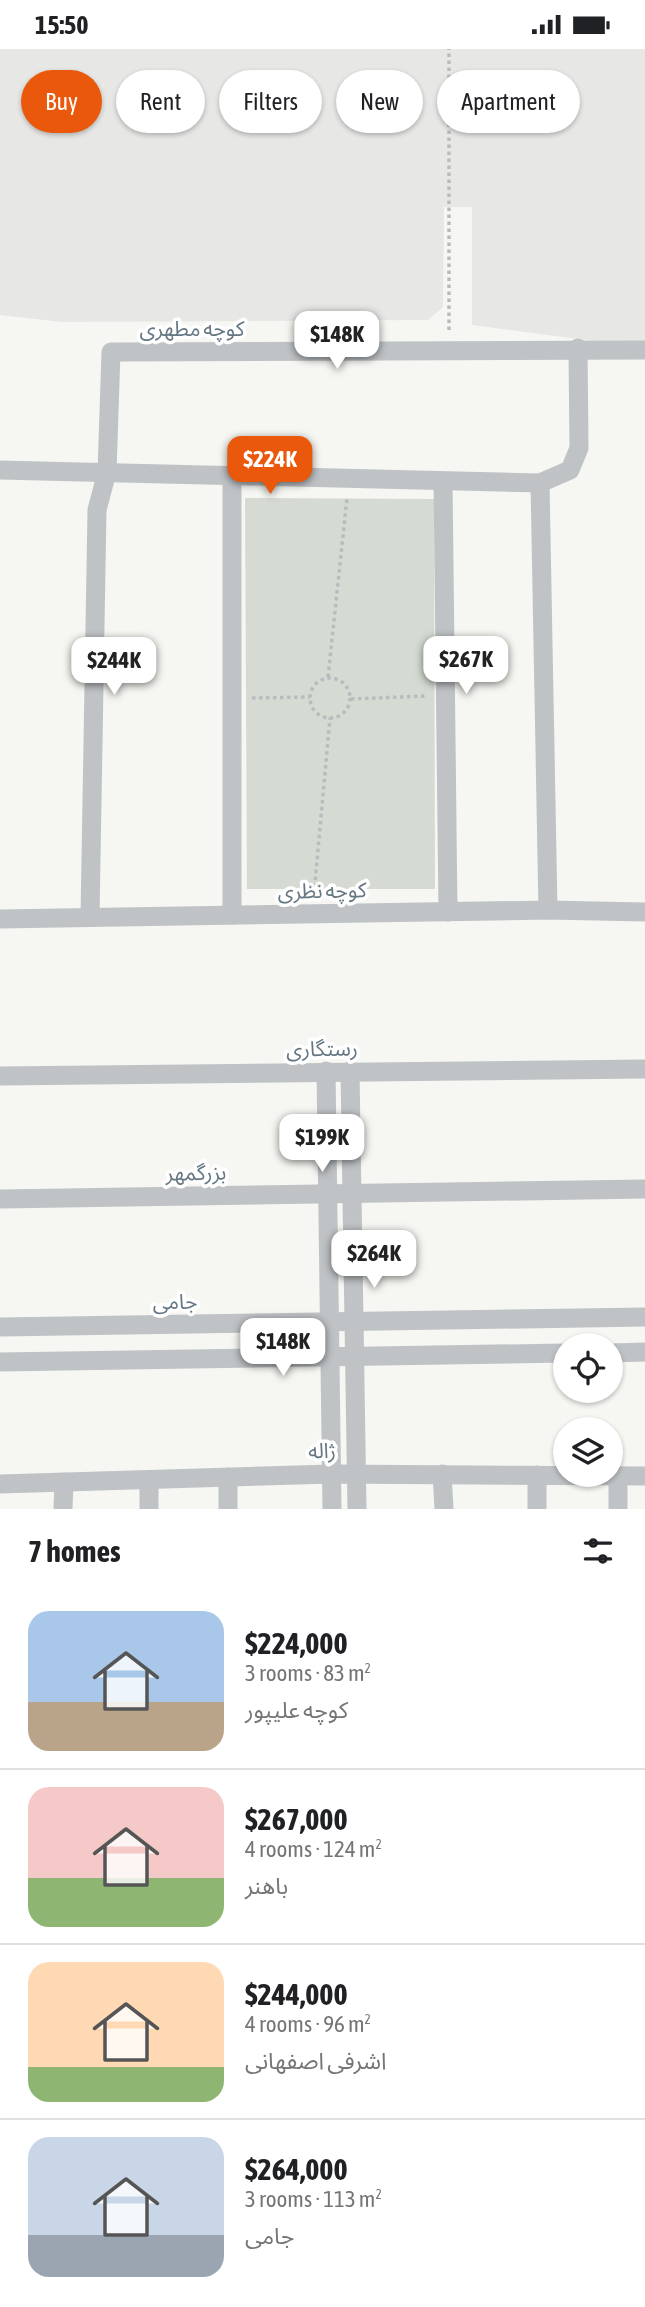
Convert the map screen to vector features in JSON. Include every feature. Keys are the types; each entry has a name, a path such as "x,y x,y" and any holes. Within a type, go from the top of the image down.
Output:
{"street":[{"name":"کوچه مطهری","path":"107,473 111,352 578,348 645,350"},
{"path":"0,470 540,483 570,470 579,448 578,348"},
{"path":"90,917 97,510 107,473"},
{"path":"232,475 232,915"},
{"path":"443,481 449,912"},
{"path":"540,483 548,910"},
{"name":"کوچه نظری","path":"0,919 548,910 645,912"},
{"name":"رستگاری","path":"0,1076 645,1069"},
{"path":"326,1071 332,1509"},
{"path":"350,1071 357,1509"},
{"name":"بزرگمهر","path":"0,1199 645,1189"},
{"name":"جامی","path":"0,1327 645,1317"},
{"path":"623,1353 645,1352"},
{"path":"0,1362 553,1353"},
{"name":"ژاله","path":"0,1484 331,1474 553,1475"},
{"path":"442,1474 444,1509"},
{"path":"537,1475 537,1509"},
{"name":"ژاله","path":"623,1476 645,1476"},
{"path":"228,1477 228,1509"},
{"path":"149,1480 149,1509"},
{"path":"63,1509 64,1482"},
{"path":"618,1487 618,1509"}],"path":[{"path":"448,349 449,49"},
{"path":"328,677 350,478"},
{"path":"328,677 339,679 348,687 351,699 347,710 338,717 330,718 316,713 310,697 317,681 328,677"},
{"path":"351,699 446,695"},
{"path":"232,699 310,697"},
{"path":"312,914 330,718"}],"shaded area":[{"path":"0,49 645,49 645,348 472,325 472,207 444,207 443,307 428,320 62,322 0,315"},
{"path":"245,498 434,499 435,889 247,889"}]}
